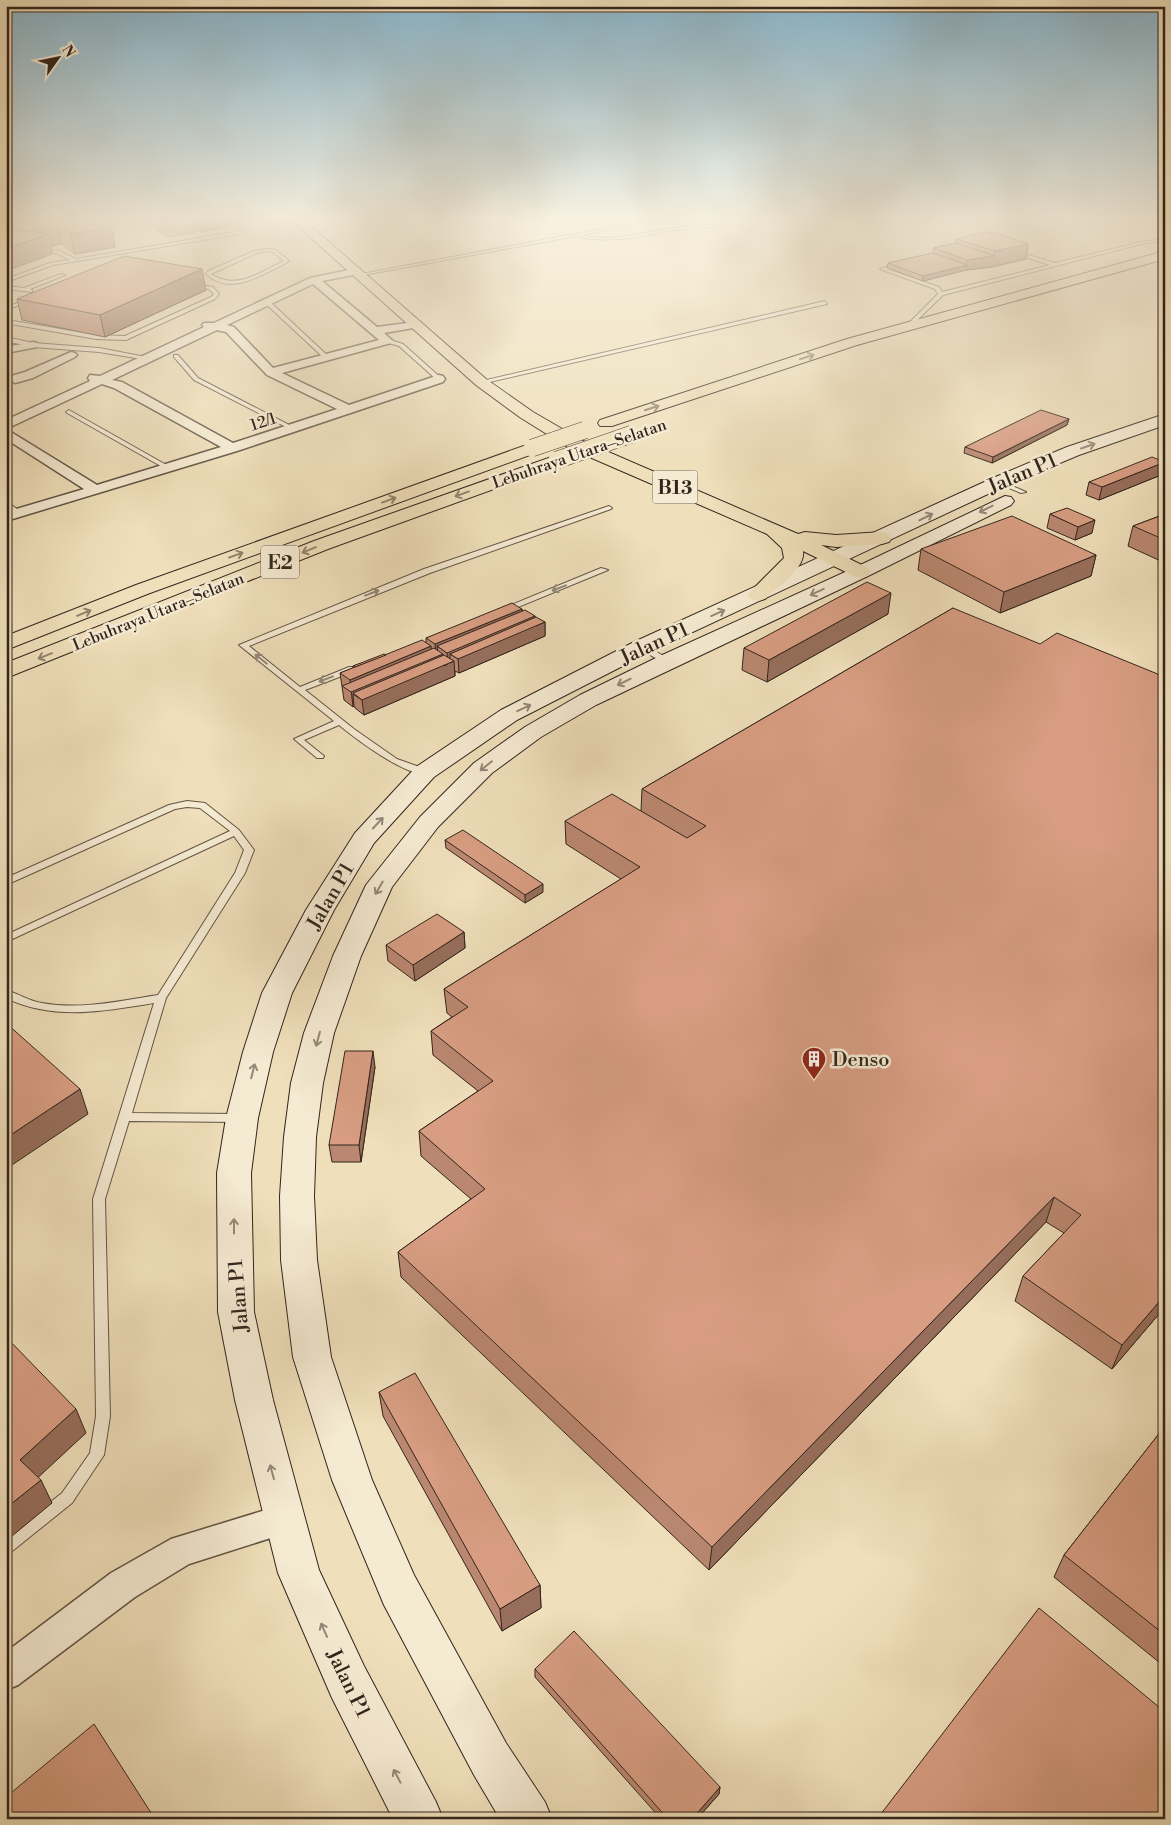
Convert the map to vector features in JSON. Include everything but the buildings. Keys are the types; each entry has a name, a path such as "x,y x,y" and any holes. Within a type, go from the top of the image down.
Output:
{"main road":[{"name":"B13","path":"393,306 480,382 527,415 577,445 772,530 861,572"},
{"name":"Lebuhraya Utara–Selatan","path":"6,644 143,589 532,448 852,342 982,306"},
{"name":"Jalan P1","path":"528,1819 490,1759 399,1590 352,1480 312,1357 299,1260 297,1196 300,1137 307,1082 320,1034 347,956 379,886 429,822 483,768 541,727 588,700 655,654 758,595 999,482 1073,451 1165,420"},
{"name":"Lebuhraya Utara–Selatan","path":"6,671 321,545 650,428"},
{"name":"Jalan P1","path":"1065,472 1165,432"},
{"name":"Jalan P1","path":"419,1819 340,1664 299,1573 254,1400 236,1312 234,1173 242,1118 258,1052 277,993 320,910 364,839 424,772 509,715 655,654 861,572 1032,488"},
{"path":"772,530 805,538 836,542 882,538"},
{"path":"758,595 792,564 794,559 793,550 772,530"}],"street":[{"path":"6,425 95,379 249,306"},
{"path":"211,325 257,306"},
{"path":"345,306 387,340"},
{"path":"211,325 230,329 271,372 348,409"},
{"path":"375,331 415,325"},
{"path":"271,372 387,340"},
{"path":"6,350 33,345"},
{"path":"10,374 29,375 71,355"},
{"path":"10,374 24,388"},
{"path":"6,416 95,379 118,385 232,448"},
{"name":"12/1","path":"13,515 232,448 439,379"},
{"path":"6,434 95,490"},
{"path":"6,1673 158,1562 182,1550 285,1519"}],"lane":[{"path":"6,319 11,322 96,337 126,338 195,306"},
{"path":"271,306 326,357"},
{"path":"480,382 811,306"},
{"path":"908,327 929,306"},
{"path":"6,339 33,345 99,350 142,357"},
{"path":"387,340 402,344 439,379"},
{"path":"176,356 196,379 292,428"},
{"path":"69,412 168,468"},
{"path":"999,482 1032,488"},
{"path":"6,503 13,515"},
{"path":"424,772 394,761 339,722 243,645 426,571 609,508"},
{"path":"492,614 604,570"},
{"path":"299,690 363,665"},
{"path":"320,756 298,738 339,722"},
{"path":"6,882 172,808 187,804 202,805 236,832 248,850 240,873 161,998 100,1199 103,1416 97,1456 67,1498 6,1547"},
{"path":"6,939 236,832"},
{"path":"6,994 16,1000 43,1006 83,1010 161,998"},
{"path":"125,1117 242,1118"}],"place":[{"name":"Denso","path":"814,1080"}]}
